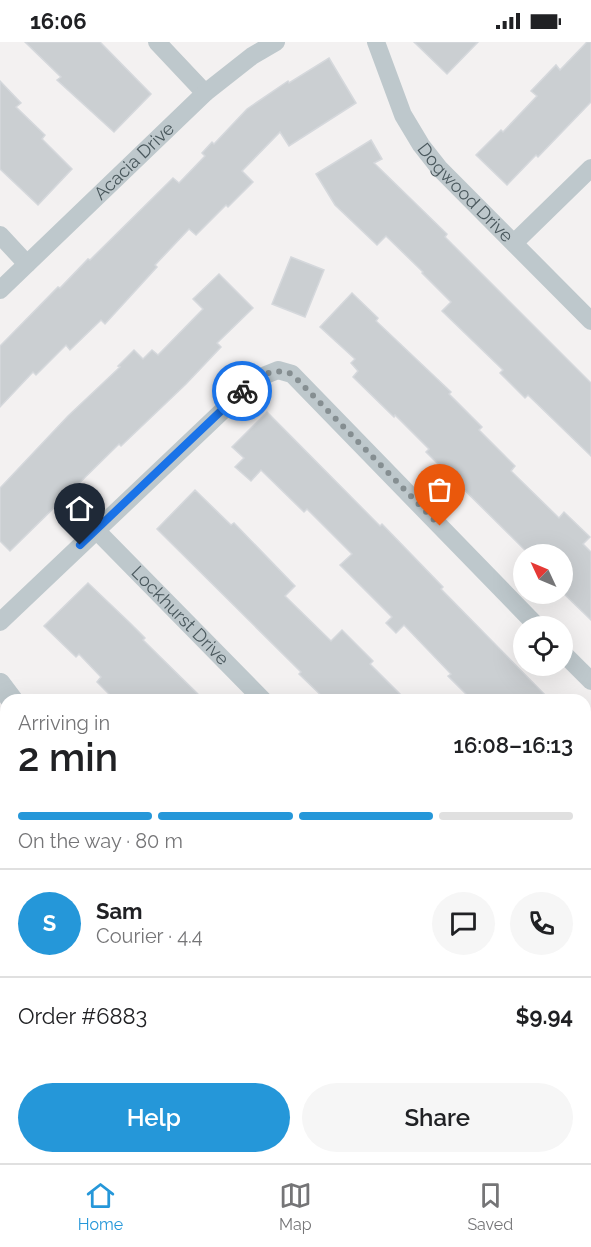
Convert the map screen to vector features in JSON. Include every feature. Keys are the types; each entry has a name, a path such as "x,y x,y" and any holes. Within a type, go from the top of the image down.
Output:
{"street":[{"path":"157,42 206,93"},
{"name":"Acacia Drive","path":"0,290 206,93 252,56 276,42"},
{"name":"Dogwood Drive","path":"376,42 403,115 420,145 439,168 591,321"},
{"path":"514,243 591,168"},
{"path":"0,235 27,264"},
{"path":"0,622 256,379 278,370 292,374 527,616"},
{"name":"Lockhurst Drive","path":"96,530 257,694"},
{"path":"573,663 591,681"}],"building":[{"path":"25,42 100,42 151,94 114,132 57,80 61,77"},
{"path":"414,42 478,42 447,74"},
{"path":"587,42 591,42 591,102 538,157 536,155 507,185 476,155 501,130 503,132 537,96 531,91 556,65 560,70"},
{"path":"329,58 356,103 289,146 280,132 242,171 253,182 228,207 226,205 196,235 189,229 105,324 101,320 70,350 66,345 36,375 33,372 0,407 0,346 58,287 60,288 88,259 90,260 173,178 179,183 205,156 202,153 212,142 214,144 247,109 288,81 289,83"},
{"path":"0,81 21,103 16,107 45,135 42,139 72,169 38,205 0,169"},
{"path":"371,140 382,159 374,163 447,234 445,237 591,383 591,456 528,395 525,398 500,373 503,370 442,311 451,302 423,272 386,236 377,245 335,205 316,174"},
{"path":"291,257 324,270 305,317 272,304"},
{"path":"219,274 253,308 217,343 221,347 186,384 121,446 119,444 10,551 0,541 0,488 134,350 143,359 152,350 158,355 203,309 193,299"},
{"path":"352,293 378,318 376,321 451,392 449,394 482,427 479,430 515,466 511,471 559,518 564,512 590,537 583,544 591,552 591,620 573,603 573,544 519,544 426,452 429,449 353,377 358,371 351,363 355,359 320,327"},
{"path":"267,412 443,587 441,589 513,662 513,676 526,676 544,694 466,694 448,676 451,674 404,625 396,633 386,623 392,617 340,565 352,554 307,509 304,512 261,470 251,481 235,467 244,458 232,447"},
{"path":"195,490 231,525 234,523 295,586 285,596 331,641 342,630 373,661 370,664 400,694 320,694 299,674 301,672 157,529"},
{"path":"88,583 145,638 143,640 198,694 109,694 97,682 101,677 79,654 76,657 44,626"}],"way so far":[{"path":"242,391 256,379 278,370 292,374 440,526"}],"route":[{"path":"80,545 242,391"}]}
